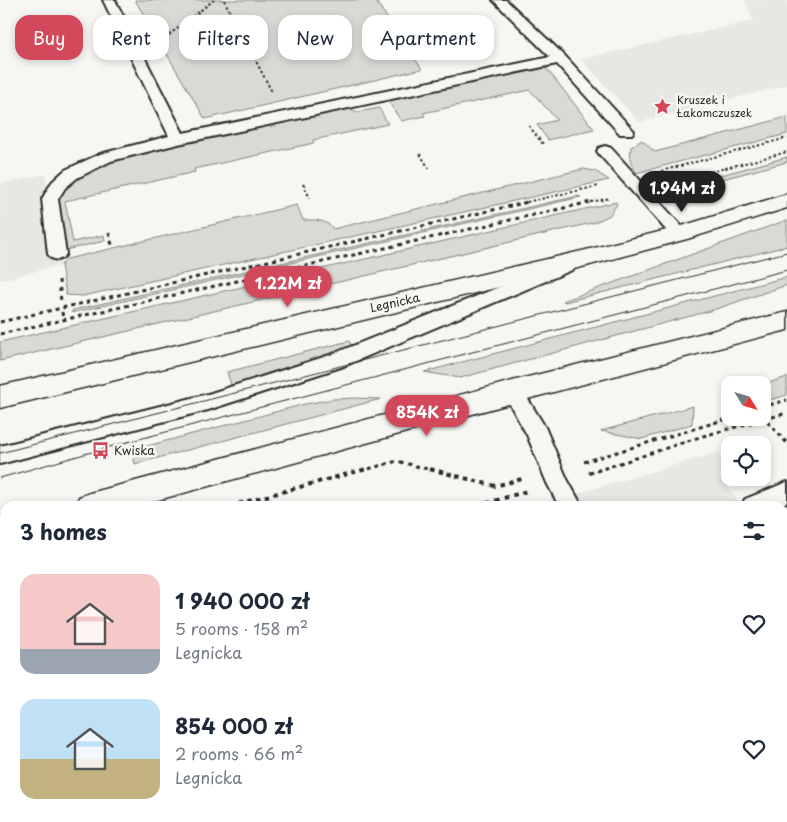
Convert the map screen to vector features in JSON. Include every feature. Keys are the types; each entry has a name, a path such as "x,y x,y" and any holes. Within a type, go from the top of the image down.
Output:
{"main road":[{"name":"Legnicka","path":"0,397 585,258 679,234 787,201"},
{"path":"109,501 513,392 787,321"}],"lane":[{"path":"108,0 116,15"},
{"path":"499,0 560,59 626,131"},
{"path":"57,254 50,198 53,190 61,180 103,158 178,138 560,59"},
{"path":"139,60 178,138"},
{"path":"605,151 679,234"},
{"path":"0,455 208,402 337,361 585,258"},
{"path":"513,392 537,433 568,501"},
{"path":"765,501 787,492"}],"path":[{"path":"169,37 214,0"},
{"path":"224,0 285,117"},
{"path":"529,126 543,144"},
{"path":"658,172 787,138"},
{"path":"668,183 787,152"},
{"path":"420,154 430,170"},
{"path":"303,184 310,198"},
{"path":"0,322 603,185"},
{"path":"0,334 611,198"},
{"path":"108,234 112,245"},
{"path":"62,312 63,320"},
{"path":"771,405 787,400"},
{"path":"771,416 787,413"},
{"path":"491,501 721,421"},
{"path":"771,425 787,443"},
{"path":"249,501 397,461 495,486 556,477 647,456 735,426"}],"shaded area":[{"path":"135,0 375,0 385,15 362,15 362,60 416,60 422,69 205,119 169,58 169,15 144,15"},
{"path":"745,0 787,0 787,85 639,122 581,59 753,21"},
{"path":"542,68 547,69 594,129 548,140 537,125 557,120 530,90 423,113 425,116 401,121 388,101"},
{"path":"379,108 388,124 313,140 314,143 194,169 195,172 65,201 73,242 104,235 105,241 65,250 57,196 67,184 102,161 349,109 358,112"},
{"path":"787,117 787,134 636,173 630,161 631,147 642,140 655,152"},
{"path":"787,157 787,162 692,187 677,187"},
{"path":"583,169 595,171 609,180 83,296 66,295 61,265 67,259 297,205 303,220 327,223 333,229"},
{"path":"45,174 61,265 0,280 0,184"},
{"path":"578,196 581,197 71,313 73,310"},
{"path":"616,202 617,204 610,215 596,222 0,361 0,342"},
{"path":"787,220 787,246 563,301"},
{"path":"787,277 787,285 713,310 460,378 424,372"},
{"path":"349,341 351,345 343,351 313,363 231,385 227,372"},
{"path":"787,377 787,395 771,400 771,382"},
{"path":"353,398 381,399 135,464 132,450 305,404"},
{"path":"693,406 692,424 642,439 601,431"},
{"path":"719,452 721,486 727,486 738,501 552,501"}],"tram line":[{"path":"0,453 787,252"},
{"path":"0,478 120,444 787,270"}],"place":[{"name":"Kruszek i Łakomczuszek","path":"663,106"},
{"name":"Kwiska","path":"100,451"}]}
